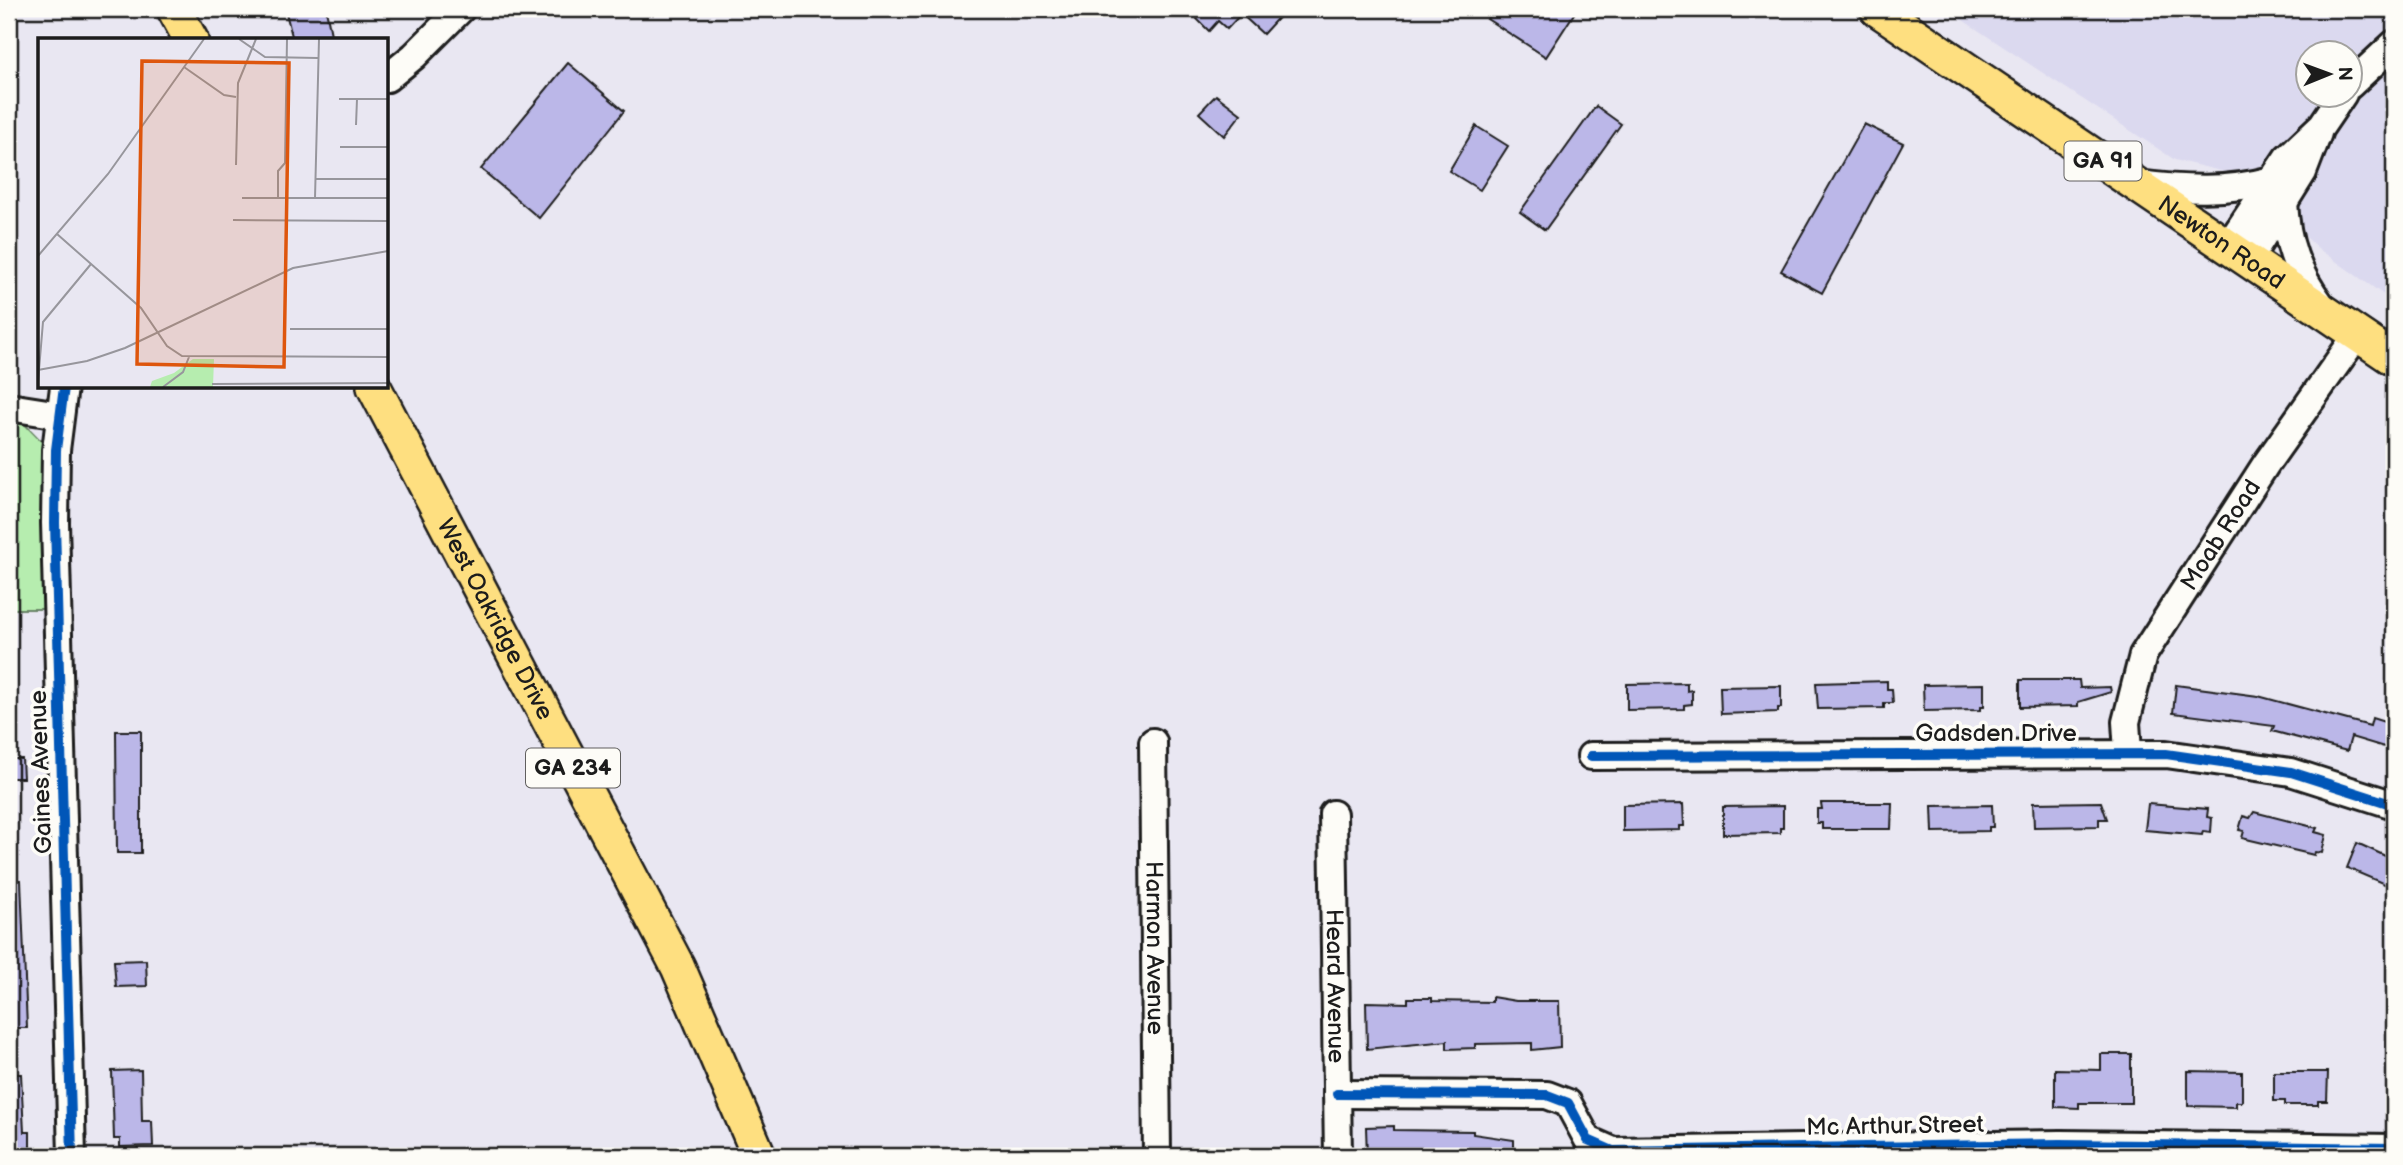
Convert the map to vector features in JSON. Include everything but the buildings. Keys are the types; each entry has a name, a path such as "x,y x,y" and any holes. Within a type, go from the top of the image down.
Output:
{"main road":[{"path":"174,9 190,38"},
{"name":"Newton Road","path":"1877,9 2394,359"},
{"name":"West Oakridge Drive","path":"375,388 650,911 707,1031 760,1156"}],"street":[{"path":"388,77 414,56 461,9"},
{"path":"2364,72 2394,44"},
{"path":"2238,253 2278,191 2287,158 2322,125 2334,108"},
{"path":"2138,184 2278,191"},
{"path":"2278,191 2297,265 2328,315"},
{"name":"Moab Road","path":"2128,752 2126,722 2144,655 2259,475 2357,335"},
{"name":"Gaines Avenue","path":"64,388 56,450 55,523 72,1156"},
{"path":"12,403 60,415"},
{"name":"Harmon Avenue","path":"1153,742 1157,1156"},
{"name":"Gadsden Drive","path":"1591,756 2128,752 2227,761 2278,770 2342,786 2394,805"},
{"name":"Heard Avenue","path":"1333,814 1338,1156"},
{"name":"Mc Arthur Street","path":"1337,1094 1547,1095 1568,1103 1588,1140 1613,1151 2061,1144 2394,1148"}],"shaded area":[{"path":"1946,9 2394,9 2394,302 2320,250 2238,175 2175,160"}],"green space":[{"path":"9,408 46,446 50,609 9,609"}],"cycle path":[{"path":"64,388 56,450 55,523 72,1156"},
{"path":"1591,756 2166,754 2291,772 2394,805"},
{"path":"1337,1094 1547,1095 1568,1103 1588,1140 1613,1151 2061,1144 2394,1148"}]}
